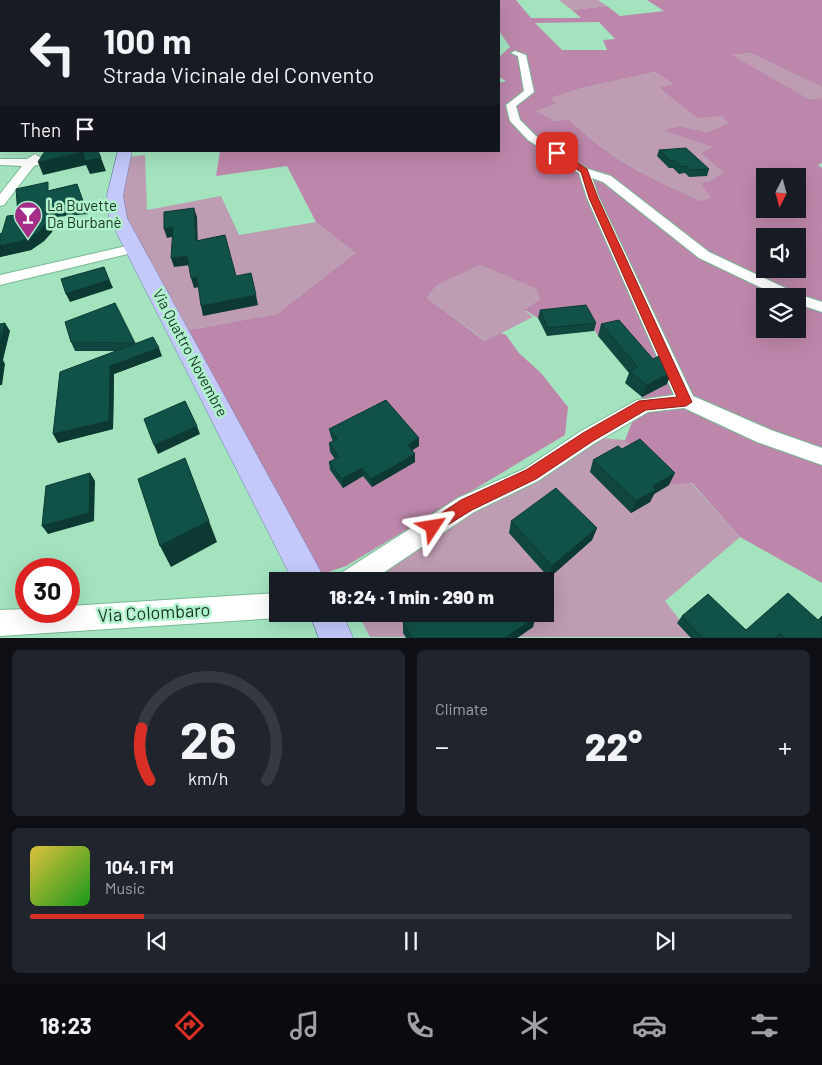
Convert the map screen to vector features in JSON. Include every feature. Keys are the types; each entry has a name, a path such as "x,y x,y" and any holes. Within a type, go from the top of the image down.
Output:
{"main road":[{"name":"Via Quattro Novembre","path":"125,152 115,195 118,218 305,572"},
{"path":"329,622 336,638"}],"street":[{"path":"515,53 522,55 529,92 511,105 515,121 532,138 584,171 607,179 704,255 770,288"},
{"path":"0,202 39,152"},
{"path":"0,162 31,162 79,152"},
{"path":"584,171 593,198 686,402"},
{"path":"0,280 135,248"},
{"path":"806,301 822,307"},
{"path":"364,572 466,505 531,475 588,437 644,405 686,402 764,436 822,457"},
{"name":"Via Colombaro","path":"0,622 269,606"}],"shaded area":[{"path":"500,0 516,0 531,18 581,18 572,10 607,6 620,16 664,11 647,0 822,0 822,87 750,53 732,55 809,99 822,98 822,163 818,165 822,168 822,583 740,537 692,483 669,485 625,440 642,397 673,381 615,332 598,336 584,313 538,318 525,310 540,299 536,289 480,265 436,286 427,298 485,341 501,333 506,335 519,353 541,373 568,407 565,435 346,566 328,572 317,572 189,330 277,314 355,253 316,222 287,166 216,176 220,152 500,152 500,83 506,81 500,78 500,56 510,47 500,32","holes":["599,22 615,39 603,40 607,50 562,50 535,23","655,72 673,84 659,88 698,118 722,116 728,123 707,132 680,126 663,130 712,147 701,153 723,172 710,181 700,183 711,197 701,201 664,184 615,157 569,119 555,121 536,111 556,104 551,98 582,88"]},
{"path":"559,0 598,0 607,6 572,10"},
{"path":"750,53 822,87 822,98 809,99 731,55"},
{"path":"655,72 673,84 659,89 722,116 728,123 707,132 680,126 664,130 713,147 702,153 723,172 710,181 701,183 711,197 701,201 665,184 615,157 569,119 555,121 535,111 556,104 551,98 582,88"},
{"path":"145,155 147,210 221,196 239,235 316,222 355,253 277,314 189,330 123,216 121,192 128,157"},
{"path":"480,265 536,289 540,299 525,311 533,317 486,341 427,298 436,286"},
{"path":"588,437 625,440 669,485 691,483 740,537 665,601 693,637 370,637 362,622 554,622 554,572 364,572 483,497"}],"building":[{"path":"686,148 709,169 691,170 687,166 682,167 675,161 671,161 659,150"},
{"path":"44,152 83,152 38,162"},
{"path":"83,152 98,152 101,158 85,161"},
{"path":"48,182 48,191 77,184 84,204 52,208 47,222 39,232 26,240 0,246 0,234 2,233 7,216 18,215 16,189"},
{"path":"194,208 196,241 225,235 236,276 251,273 256,295 201,306 197,277 191,278 187,256 171,258 173,227 164,229 164,212"},
{"path":"104,267 109,280 66,294 61,279"},
{"path":"115,303 135,343 71,342 65,322"},
{"path":"586,305 596,323 548,328 540,310"},
{"path":"619,320 653,359 661,355 666,359 672,372 647,385 629,371 638,367 601,324"},
{"path":"5,323 0,343 0,324"},
{"path":"153,337 159,348 110,366 109,421 53,434 60,372"},
{"path":"386,400 419,438 408,445 415,454 371,479 362,468 342,479 329,462 339,457 329,443 337,439 329,429"},
{"path":"185,401 197,426 154,445 144,419"},
{"path":"640,439 675,473 653,486 656,490 636,501 593,460 618,446 622,449"},
{"path":"185,458 209,521 160,546 138,479"},
{"path":"90,473 89,513 42,526 46,486"},
{"path":"556,488 597,528 552,566 511,521"},
{"path":"788,593 818,620 822,616 822,638 784,638 780,633 776,638 703,638 682,616 708,594 746,630"},
{"path":"403,622 529,622 505,638 410,638 411,636"}],"place":[{"name":"La Buvette Da Burbanè","path":"28,239"}],"route":[{"path":"433,527 466,505 531,475 588,437 644,405 686,402 593,198 584,171 557,153"}]}
